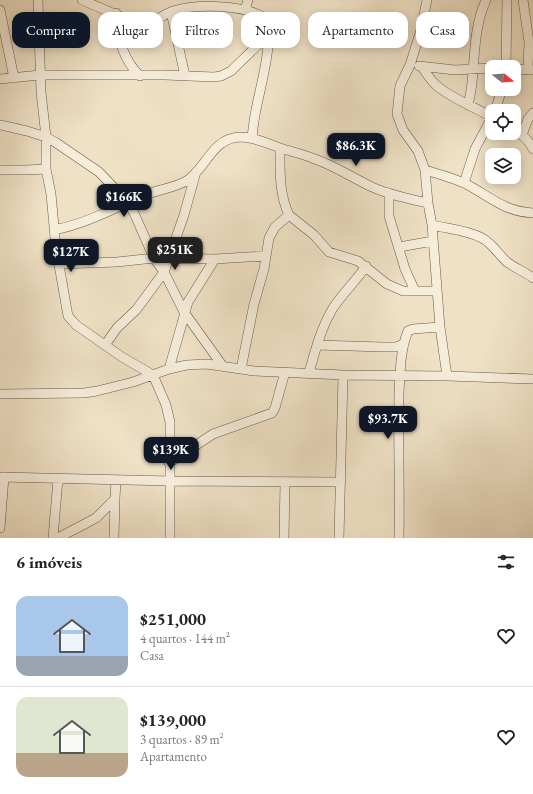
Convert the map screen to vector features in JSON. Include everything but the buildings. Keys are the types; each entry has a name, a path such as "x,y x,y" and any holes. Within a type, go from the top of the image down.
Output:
{"street":[{"path":"38,0 40,75 46,137 46,169 51,194 56,248 68,316 76,325 122,357 153,375 166,405 170,422 170,538"},
{"path":"82,0 113,12"},
{"path":"245,10 248,0"},
{"path":"427,0 421,30 410,65 400,86 397,114 403,130 418,151 425,170 432,225 440,327 447,376"},
{"path":"468,105 472,83 472,69 478,24 486,0"},
{"path":"506,60 507,0"},
{"path":"524,0 530,70"},
{"path":"172,12 210,4 250,12"},
{"path":"0,10 14,78"},
{"path":"123,48 126,59 140,76"},
{"path":"179,48 185,76"},
{"path":"0,79 40,75 214,77 222,76 231,71 255,48"},
{"path":"252,138 256,109 263,84 267,48"},
{"path":"410,65 455,70 485,68"},
{"path":"422,67 437,86 485,114"},
{"path":"521,128 533,113"},
{"path":"0,125 46,137 72,152 99,172 128,203 154,258 164,272 184,312 222,366"},
{"path":"464,183 475,149 485,130"},
{"path":"521,135 529,142 533,149"},
{"path":"54,230 66,228 94,218 187,180 196,172 219,144 228,139 238,137 252,138 315,159 373,187 389,193 428,203"},
{"path":"280,148 280,176 284,199 289,214 314,236 329,252 351,258 366,266 387,284 403,291 437,290"},
{"path":"0,170 46,169"},
{"path":"425,170 464,183 507,208 533,213"},
{"path":"105,345 117,328 136,310 164,272 184,215 196,172"},
{"path":"389,193 392,226 405,269 415,291"},
{"path":"241,368 269,238 275,228 289,214"},
{"path":"432,225 469,232 483,239 492,245 508,262 533,278"},
{"path":"399,248 433,240"},
{"path":"59,264 117,262 154,258 215,259 266,256"},
{"path":"169,369 188,302 215,259"},
{"path":"309,373 317,345 332,309 366,266"},
{"path":"399,538 400,375 404,344 408,331 413,329 440,327"},
{"path":"317,345 396,347 404,344"},
{"path":"0,394 84,393 133,382 169,369 187,365 207,364 254,371 343,375 533,379"},
{"path":"169,463 213,434 272,413 275,408 285,372"},
{"path":"340,538 343,375"},
{"path":"0,528 2,477 170,482 341,482"},
{"path":"53,538 58,478"},
{"path":"114,538 116,480"},
{"path":"284,538 285,482"},
{"path":"58,538 96,518 115,499"}]}
